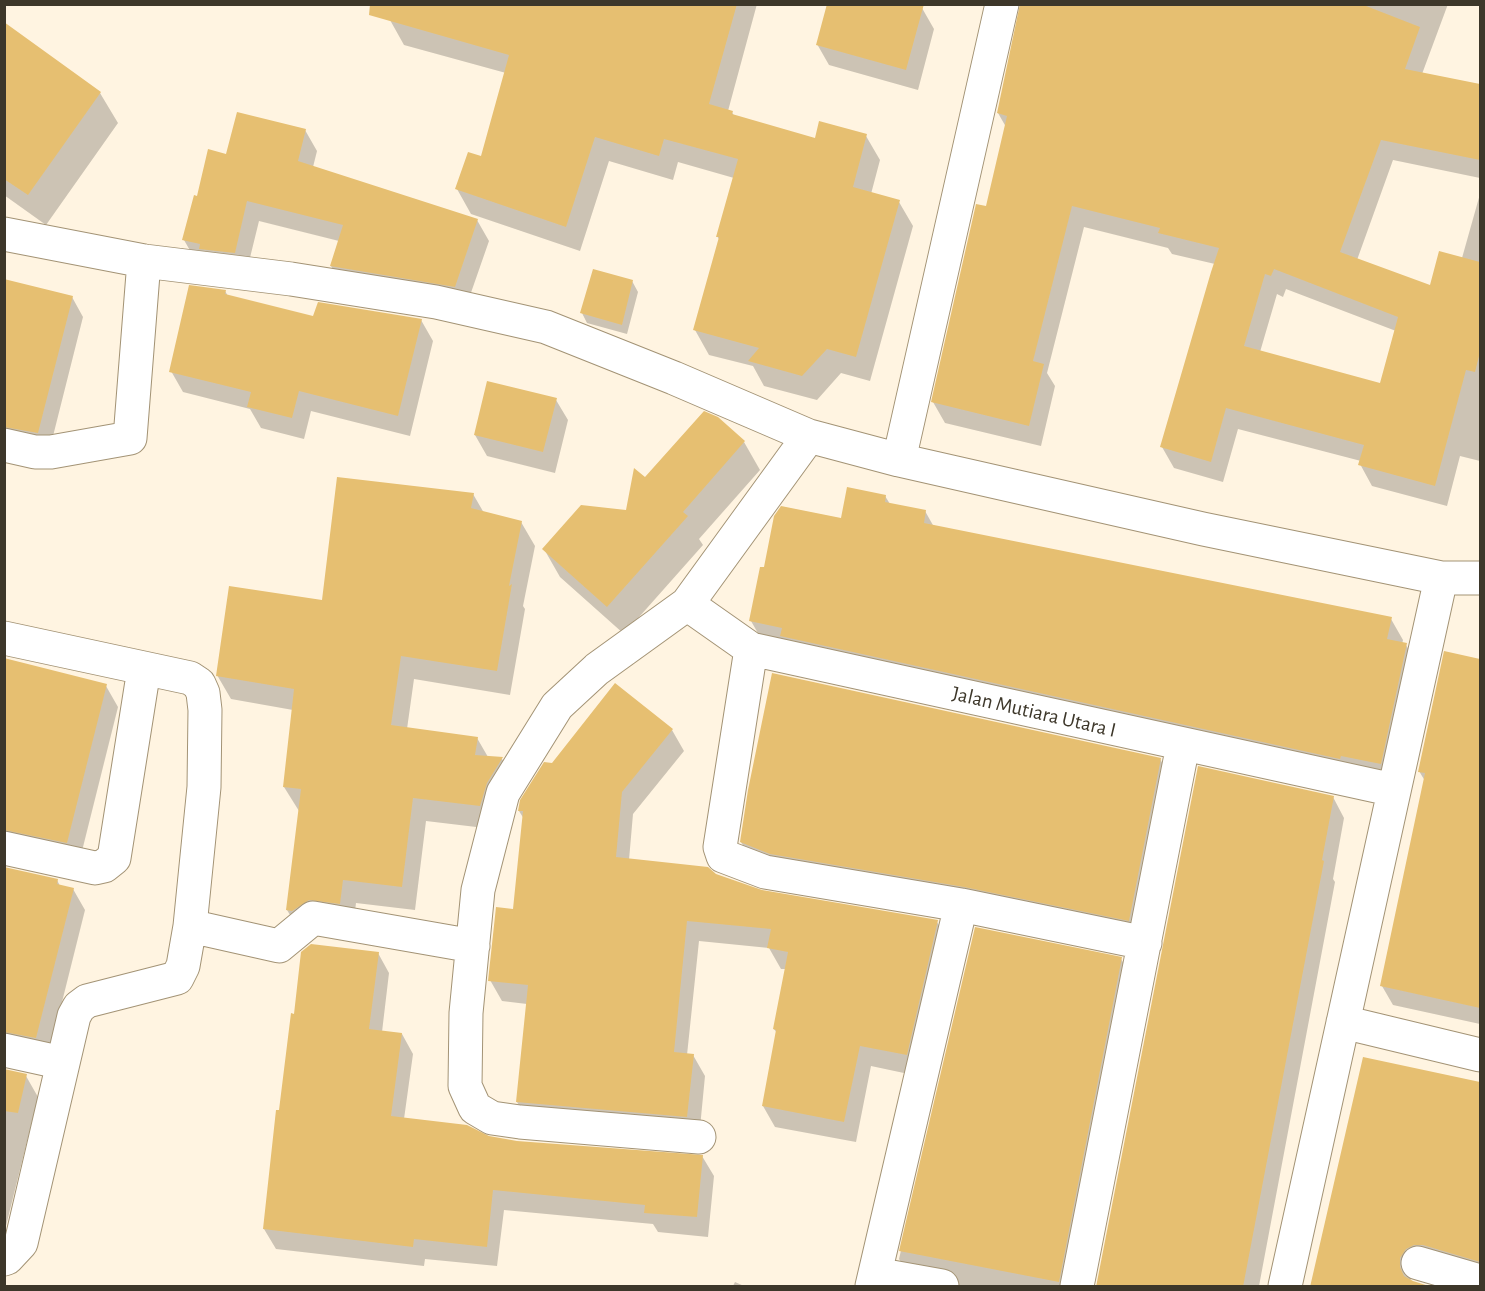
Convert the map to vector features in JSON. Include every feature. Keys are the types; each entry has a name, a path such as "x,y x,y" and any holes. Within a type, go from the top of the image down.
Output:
{"street":[{"path":"899,460 1002,4"},
{"path":"4,234 144,261 291,279 436,302 546,327 664,373 809,436 899,460 1192,526 1441,578 1480,578"},
{"path":"4,445 35,452 51,452 130,438 144,261"},
{"path":"699,1137 492,1119 475,1108 465,1086 466,1013 478,890 503,793 557,706 597,669 687,604 809,436"},
{"path":"1285,1287 1441,578"},
{"name":"Jalan Mutiara Utara I","path":"687,604 751,649 1394,790"},
{"path":"4,638 190,678 200,684 203,693 204,787 190,926 183,966 177,978 87,1001 79,1007 74,1016 21,1243 8,1258 4,1259"},
{"path":"751,649 720,848 723,856 765,872 961,904 1144,943"},
{"path":"4,848 95,868 104,866 114,858 144,669"},
{"path":"1077,1287 1183,745"},
{"path":"942,1287 873,1280 961,904"},
{"path":"190,926 279,945 313,918 473,946"},
{"path":"1343,1023 1480,1055"},
{"path":"4,1050 63,1063"},
{"path":"1418,1263 1480,1281"}],"building":[{"path":"370,4 737,4 709,104 733,111 732,114 815,138 819,121 867,134 853,187 900,200 856,357 827,349 802,376 748,361 759,348 693,330 738,159 664,139 659,156 595,137 566,227 455,189 468,152 481,156 509,55 369,15"},
{"path":"827,4 924,4 906,70 816,45"},
{"path":"1020,4 1361,4 1420,27 1405,69 1480,84 1480,160 1381,140 1340,252 1430,285 1439,251 1480,262 1480,352 1475,372 1466,370 1435,486 1358,465 1364,445 1226,408 1211,462 1160,447 1219,248 1158,233 1160,228 1072,206 1033,361 1044,364 1029,426 931,402 976,204 986,206 1007,116 997,113","holes":["1274,269 1398,317 1380,383 1244,346 1265,274 1271,276"]},
{"path":"4,22 101,92 28,195 4,179"},
{"path":"237,112 306,129 298,161 478,219 455,287 330,266 343,225 247,201 235,253 199,249 200,244 182,240 194,195 197,196 208,149 226,154"},
{"path":"593,269 633,280 622,325 580,313"},
{"path":"4,279 73,296 38,433 4,427"},
{"path":"189,285 226,290 225,294 313,316 318,302 422,319 398,416 299,391 292,418 247,407 251,392 169,372"},
{"path":"487,381 557,398 543,452 474,435"},
{"path":"704,411 718,417 745,441 683,512 688,516 607,607 542,549 581,505 626,510 634,468 645,477"},
{"path":"337,477 474,493 471,508 522,521 509,586 512,584 497,671 401,656 391,725 478,737 475,755 503,757 487,783 480,806 413,798 402,887 343,880 340,904 309,900 292,911 286,910 301,789 283,787 294,689 216,676 229,586 322,600"},
{"path":"847,487 886,495 885,502 926,510 924,523 1392,617 1387,639 1407,643 1381,764 1341,756 1340,759 780,636 782,628 749,621 760,567 764,567 774,516 781,506 841,518"},
{"path":"1444,651 1480,659 1480,1008 1380,986 1425,773 1418,772"},
{"path":"4,658 107,684 67,843 4,830"},
{"path":"772,673 1161,758 1129,921 964,887 770,854 740,842 748,790"},
{"path":"615,683 673,729 622,792 616,857 708,867 716,874 762,890 938,920 907,1055 860,1046 844,1122 762,1106 776,1030 773,1029 788,952 767,948 771,929 687,921 674,1052 694,1054 687,1117 516,1102 528,985 488,981 496,907 513,909 523,811 518,811 520,800 544,762 552,763"},
{"path":"1198,766 1334,796 1322,860 1324,861 1243,1287 1096,1287"},
{"path":"4,867 58,879 57,884 74,888 36,1038 4,1032"},
{"path":"975,927 1122,957 1059,1282 899,1251"},
{"path":"311,944 379,952 369,1029 402,1033 391,1116 467,1125 489,1136 517,1141 703,1155 697,1217 644,1213 645,1205 493,1190 487,1247 414,1239 413,1247 263,1229 276,1110 279,1110 301,952"},
{"path":"1363,1057 1480,1082 1480,1262 1423,1245 1414,1245 1406,1249 1400,1258 1400,1267 1404,1276 1432,1287 1310,1287"},
{"path":"4,1069 27,1074 18,1113 4,1111"}]}
